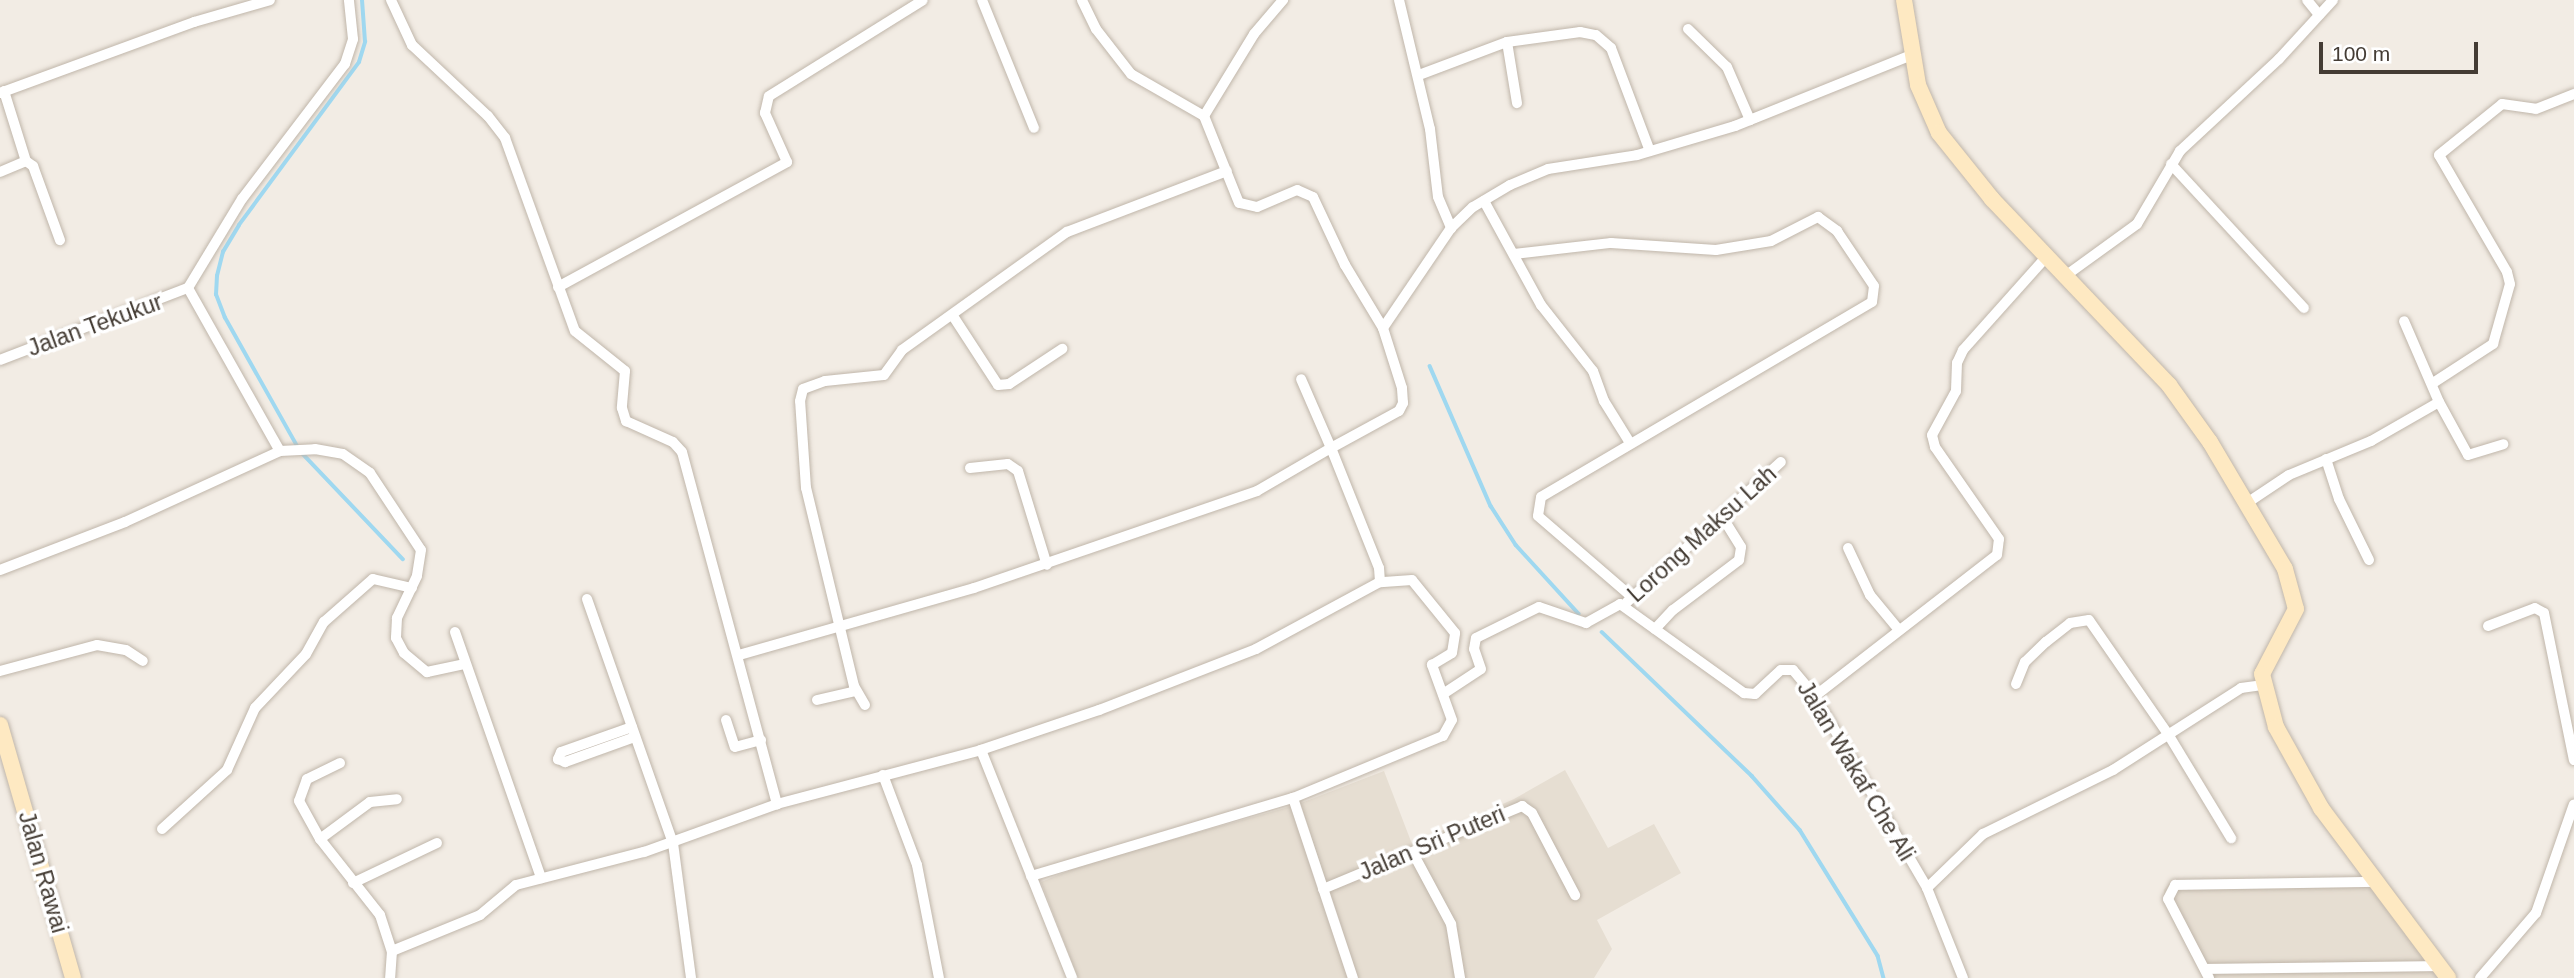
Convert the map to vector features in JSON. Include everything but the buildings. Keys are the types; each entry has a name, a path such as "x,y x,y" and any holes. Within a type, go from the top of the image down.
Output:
{"street":[{"path":"61,240 39,175 26,161 2,92 182,26 270,0"},
{"path":"281,452 188,288 242,199 345,64 353,38 349,0"},
{"path":"391,0 412,45 488,116 505,138 558,288 580,338 625,371 622,408 626,421 673,442 682,452 739,655 777,804"},
{"path":"558,288 787,163 765,113 769,96 923,0"},
{"path":"982,0 1034,128"},
{"path":"739,655 839,628 1046,565 1231,502 1399,411 1403,404 1402,388 1383,328 1345,265 1313,197 1297,190 1257,207 1245,207 1204,116 1131,74 1096,29 1082,0"},
{"path":"1204,116 1254,34 1283,0"},
{"path":"1399,0 1419,75 1438,197 1451,228"},
{"path":"1903,0 1918,85 1938,133 1992,199 2068,274 2169,385 2247,503 2296,597 2294,618 2263,667 2262,685 2292,759 2376,882 2444,972"},
{"path":"2307,0 2319,15"},
{"path":"2068,274 2137,224 2171,164 2333,0"},
{"path":"1688,29 1727,67 1750,120"},
{"path":"1419,75 1507,43 1580,32 1603,38 1611,47 1650,151"},
{"path":"1507,43 1517,103"},
{"path":"1383,328 1451,228 1484,201 1548,169 1650,151 1750,120 1914,54"},
{"path":"2433,383 2493,344 2510,284 2507,272 2439,155 2502,104 2536,109 2574,94"},
{"path":"0,172 26,161"},
{"path":"2171,164 2304,308"},
{"path":"864,705 856,691 839,628 804,477 800,394 807,386 825,381 879,377 902,350 1067,232 1227,171"},
{"path":"1484,201 1541,305 1593,371 1604,401 1630,443"},
{"path":"1514,254 1611,243 1716,250 1771,241 1818,217 1837,231 1874,286 1872,302 1541,497 1536,507 1538,516 1632,597"},
{"path":"1815,696 2000,549 1999,539 1935,447 1932,435 1956,391 1957,363 1964,350 2048,255"},
{"name":"Jalan Tekukur","path":"0,360 174,297 188,288"},
{"path":"953,316 998,385 1009,384 1062,349"},
{"path":"2404,321 2439,402 2468,455 2503,444"},
{"path":"1301,379 1379,568 1380,582"},
{"path":"2247,503 2289,475 2371,441 2439,402"},
{"path":"0,570 134,518 281,452 315,449 357,461 416,536 421,550 412,588 395,631 404,653 427,673 466,664"},
{"path":"2326,459 2339,499 2370,561"},
{"name":"Lorong Maksu Lah","path":"1622,606 1781,462"},
{"path":"970,468 1008,464 1018,471 1046,565"},
{"path":"1655,629 1673,610 1739,560 1741,547 1722,517"},
{"path":"1848,548 1870,595 1899,630"},
{"path":"162,829 228,770 255,708 306,654 324,622 373,579 412,588"},
{"path":"392,951 480,915 510,888 673,843 777,804 981,750 1256,649 1380,582 1412,580 1455,633 1452,653 1432,665 1452,720 1443,736 1293,798 1031,876"},
{"path":"587,599 673,843 691,978"},
{"path":"1443,694 1481,669 1474,649 1476,638 1531,608 1546,608 1586,623 1613,605 1622,606"},
{"name":"Jalan Wakaf Che Ali","path":"1622,606 1744,693 1755,694 1789,669 1815,696 1927,888 1963,978"},
{"path":"2488,626 2535,608 2544,613 2574,760"},
{"path":"2016,684 2025,662 2038,648 2070,623 2089,620 2168,734 2231,838"},
{"path":"455,632 541,878"},
{"path":"0,671 97,645 126,650 143,662"},
{"path":"1927,888 1983,834 2113,770 2241,688 2262,685"},
{"path":"817,700 856,691"},
{"path":"726,720 735,747 761,740"},
{"name":"Jalan Rawai","path":"0,725 74,978"},
{"path":"633,732 565,762 558,760 561,752 633,732"},
{"path":"981,750 1072,978"},
{"path":"340,763 307,779 300,793 302,812 353,883 380,915 392,951 390,978"},
{"path":"884,775 917,865 939,978"},
{"path":"1293,798 1353,978"},
{"path":"320,839 370,802 397,799"},
{"path":"2480,978 2536,913 2574,804"},
{"name":"Jalan Sri Puteri","path":"1323,888 1522,806 1532,813 1575,895"},
{"path":"353,883 437,843"},
{"path":"1413,853 1451,924 1460,978"},
{"path":"2376,882 2181,884 2169,892 2172,906 2207,974 2444,972"}],"shaded area":[{"path":"1565,770 1608,848 1654,824 1681,873 1597,920 1612,949 1594,978 1078,978 1041,882 1091,862 1296,805 1384,771 1412,844 1514,799"},
{"path":"2383,880 2456,978 2204,978 2165,904 2164,890 2171,881"}],"waterway":[{"path":"298,448 225,318 216,295 217,276 223,252 239,225 359,62 365,42 362,0"},
{"path":"1430,366 1491,506 1516,545 1579,614"},
{"path":"303,454 403,559"},
{"path":"1602,632 1752,776 1800,830 1878,956 1884,978"}]}
